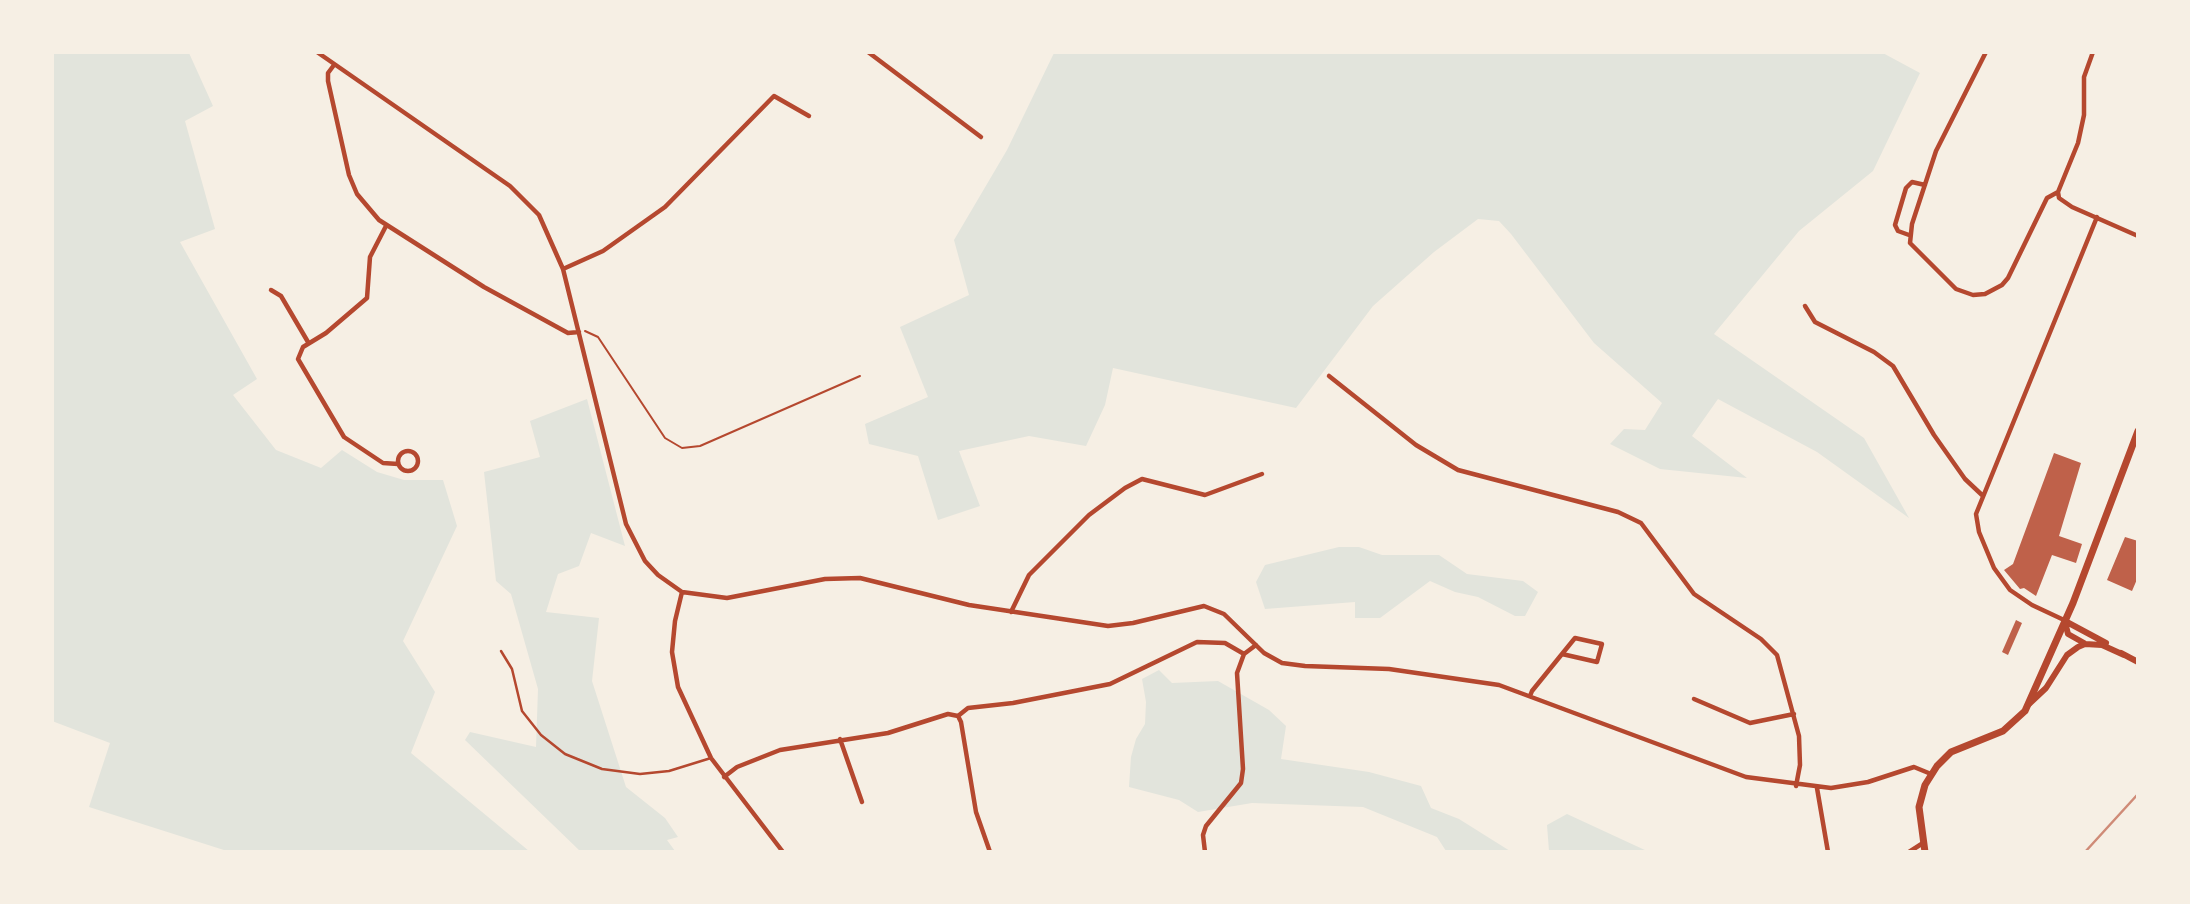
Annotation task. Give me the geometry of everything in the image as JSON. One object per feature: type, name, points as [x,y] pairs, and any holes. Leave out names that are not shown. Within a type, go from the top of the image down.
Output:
[{"type":"main road","points":[[2029,704],[2133,455],[2137,432]]},
{"type":"main road","points":[[2065,621],[2068,634],[2085,644],[2102,645],[2124,655]]},
{"type":"main road","points":[[2065,621],[2137,662]]},
{"type":"main road","points":[[1925,852],[1919,807],[1931,774],[1951,752],[2012,725],[2046,688],[2067,655],[2085,644]]},
{"type":"street","points":[[317,52],[518,192],[548,230],[563,269],[626,524],[645,561],[658,575],[682,592],[727,598],[825,579],[860,578],[969,606],[1115,625],[1204,606],[1224,614],[1255,645],[1274,659],[1292,665],[1389,668],[1499,685],[1746,777],[1817,788],[1857,785],[1914,767],[1931,774]]},
{"type":"street","points":[[868,52],[981,137]]},
{"type":"street","points":[[1986,52],[1936,151],[1909,234],[1913,248],[1956,289],[1973,295],[1985,294],[2002,285],[2008,278],[2047,198],[2058,192],[2078,143],[2084,115],[2084,77],[2093,52]]},
{"type":"street","points":[[334,65],[328,72],[328,81],[349,176],[357,194],[386,226],[515,304],[568,333],[579,332]]},
{"type":"street","points":[[563,269],[603,251],[665,207],[774,96],[809,116]]},
{"type":"street","points":[[1909,234],[1898,231],[1895,225],[1906,188],[1912,182],[1925,185]]},
{"type":"street","points":[[2058,192],[2062,200],[2137,236]]},
{"type":"street","points":[[2065,621],[2019,598],[2002,581],[1979,532],[1976,514],[2097,217]]},
{"type":"street","points":[[386,226],[370,257],[367,298],[326,333],[308,342],[299,352],[300,365],[344,437],[383,463],[398,464],[402,469],[411,471],[418,464],[418,458],[414,452],[403,452],[398,464]]},
{"type":"street","points":[[271,290],[281,296],[308,342]]},
{"type":"street","points":[[1805,306],[1815,321],[1874,352],[1893,366],[1934,435],[1965,479],[1982,495]]},
{"type":"street","points":[[1329,376],[1416,445],[1458,470],[1636,520],[1694,594],[1761,639],[1777,655],[1799,736],[1796,786]]},
{"type":"street","points":[[1011,612],[1018,592],[1037,567],[1088,515],[1125,488],[1142,479],[1205,495],[1262,474]]},
{"type":"street","points":[[682,592],[675,621],[674,671],[689,714],[711,758],[783,852]]},
{"type":"street","points":[[1530,696],[1562,654],[1578,637],[1602,643],[1597,662],[1562,654]]},
{"type":"street","points":[[724,777],[737,767],[780,750],[888,733],[948,714],[958,716],[968,708],[1013,703],[1110,684],[1197,642],[1225,643],[1244,654]]},
{"type":"street","points":[[1205,852],[1203,835],[1206,827],[1236,791],[1242,776],[1237,673],[1244,654],[1255,645]]},
{"type":"street","points":[[1693,699],[1750,723],[1794,713]]},
{"type":"street","points":[[958,716],[976,812],[990,852]]},
{"type":"street","points":[[840,739],[862,802]]},
{"type":"street","points":[[1817,788],[1828,852]]},
{"type":"street","points":[[1909,852],[1923,843]]},
{"type":"lane","points":[[501,651],[512,669],[522,711],[541,735],[565,754],[602,769],[640,774],[669,771],[711,758]]},
{"type":"path","points":[[579,332],[588,330],[598,337],[646,414],[665,438],[682,448],[700,446],[860,376]]},
{"type":"shaded area","points":[[1881,52],[1920,73],[1873,171],[1799,231],[1714,334],[1864,438],[1909,518],[1817,452],[1718,399],[1692,436],[1747,478],[1660,469],[1610,444],[1624,429],[1645,430],[1662,403],[1594,343],[1499,221],[1478,219],[1434,252],[1373,306],[1296,408],[1113,368],[1105,405],[1086,446],[1029,436],[959,451],[980,506],[938,520],[918,456],[869,444],[865,424],[928,397],[900,327],[969,295],[954,240],[1007,150],[1054,53]]},
{"type":"shaded area","points":[[52,53],[189,53],[213,106],[185,121],[215,229],[180,242],[257,379],[233,395],[276,450],[321,468],[342,450],[377,472],[404,480],[443,480],[457,526],[403,641],[435,692],[411,753],[529,851],[227,851],[89,807],[110,743],[52,721]]},
{"type":"shaded area","points":[[587,399],[625,546],[591,533],[579,566],[558,574],[546,612],[599,618],[592,681],[626,787],[665,818],[678,837],[667,840],[675,851],[580,851],[465,740],[470,732],[536,747],[538,689],[511,594],[496,581],[484,472],[540,457],[530,421]]},
{"type":"shaded area","points":[[1339,547],[1359,547],[1382,555],[1439,555],[1467,574],[1523,581],[1538,592],[1525,616],[1515,616],[1478,597],[1455,592],[1430,581],[1380,618],[1355,618],[1355,602],[1265,609],[1256,582],[1265,565]]},
{"type":"shaded area","points":[[1159,670],[1172,683],[1218,681],[1269,710],[1286,726],[1281,759],[1369,772],[1421,786],[1431,808],[1459,819],[1510,851],[1446,851],[1437,837],[1363,807],[1252,803],[1198,812],[1179,800],[1129,787],[1131,757],[1136,739],[1145,724],[1146,702],[1142,679]]},
{"type":"shaded area","points":[[1567,814],[1647,851],[1549,851],[1547,825]]},
{"type":"building","points":[[2054,453],[2081,463],[2059,536],[2082,544],[2076,563],[2052,555],[2036,596],[2024,588],[2020,589],[2004,570],[2013,564]]},
{"type":"building","points":[[2125,537],[2138,541],[2138,577],[2132,591],[2107,580]]},
{"type":"building","points":[[2016,620],[2022,623],[2008,655],[2002,652]]},
{"type":"railway","points":[[2085,852],[2138,794]]}]
